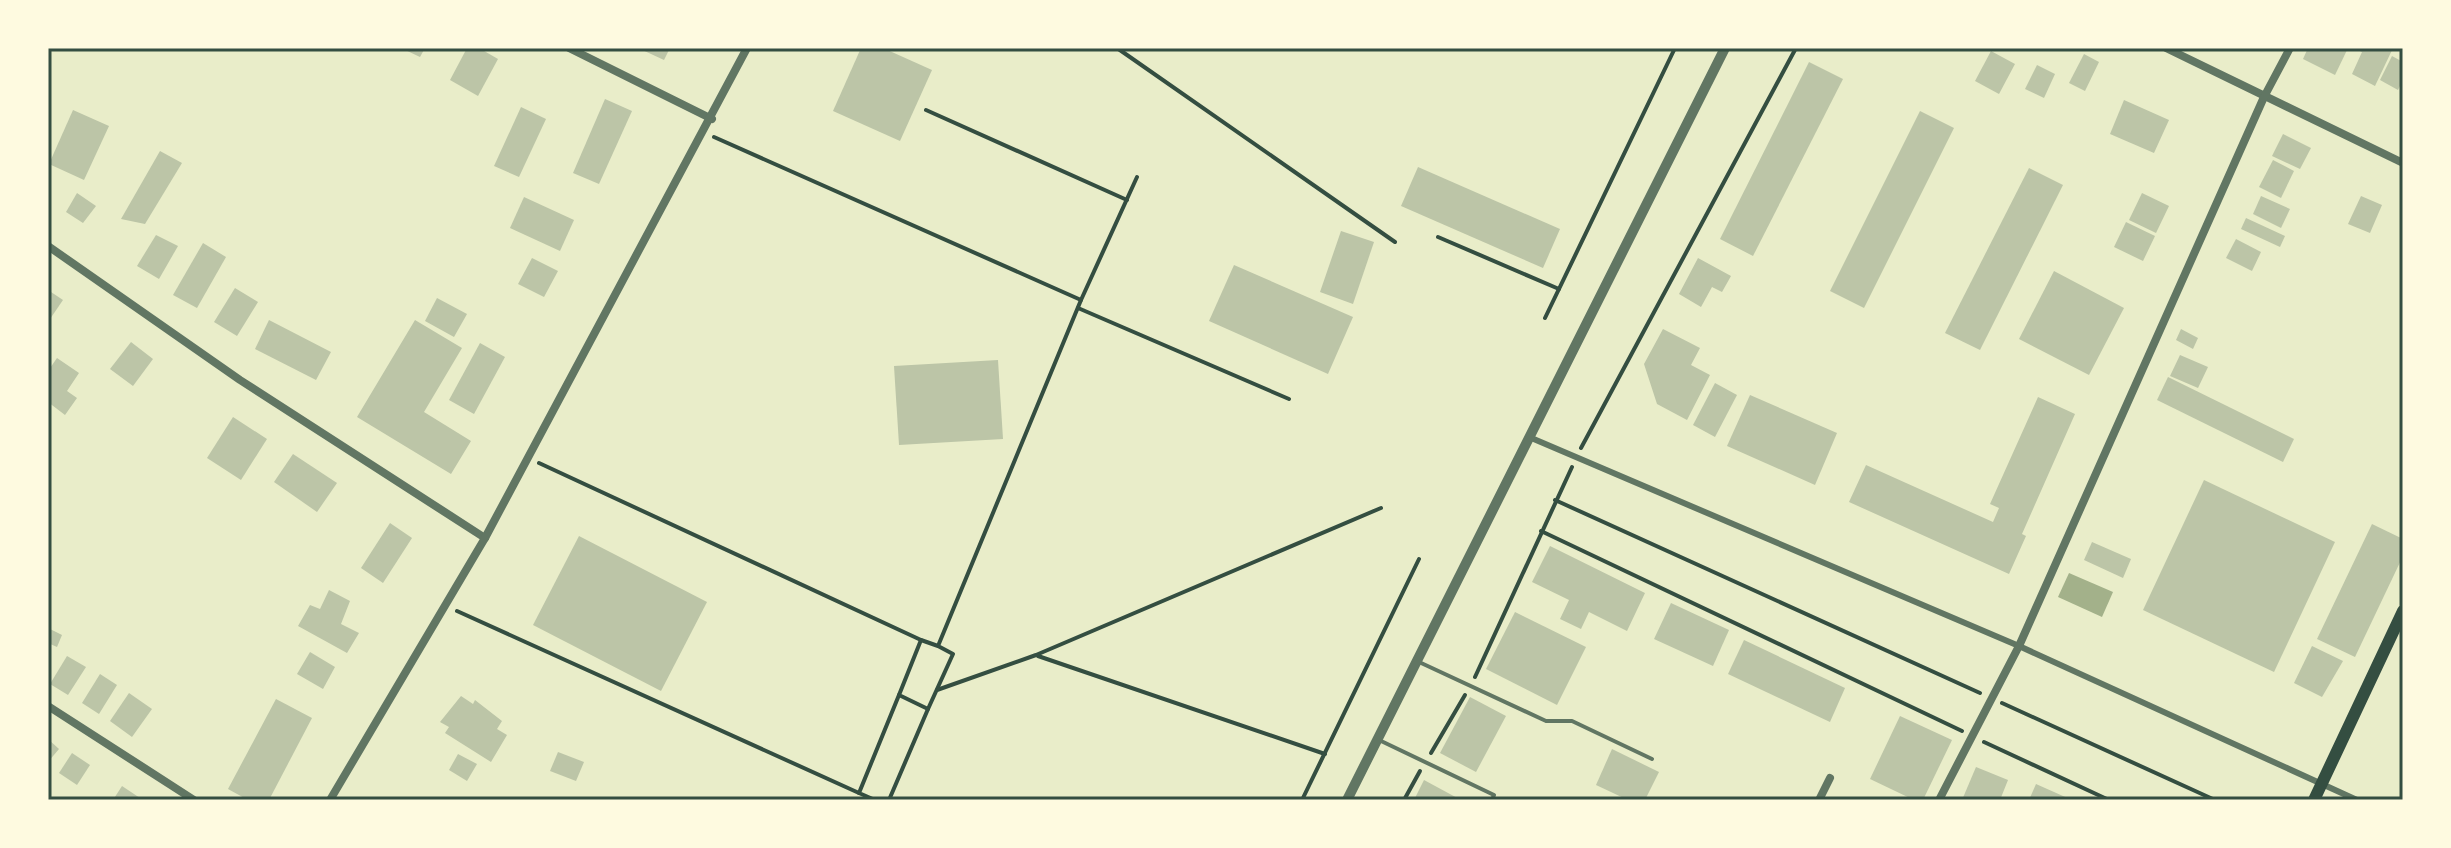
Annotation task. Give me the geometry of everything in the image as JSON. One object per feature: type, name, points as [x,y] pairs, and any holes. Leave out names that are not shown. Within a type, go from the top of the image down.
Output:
[{"type":"main road","points":[[2314,800],[2403,611]]},
{"type":"street","points":[[569,48],[712,119]]},
{"type":"street","points":[[330,800],[485,538],[712,119],[747,48]]},
{"type":"street","points":[[1347,800],[1725,48]]},
{"type":"street","points":[[2166,48],[2403,163]]},
{"type":"street","points":[[1939,800],[2019,646],[2264,97],[2290,48]]},
{"type":"street","points":[[48,246],[240,380],[485,538]]},
{"type":"street","points":[[1529,437],[2019,646],[2357,800]]},
{"type":"street","points":[[48,706],[194,800]]},
{"type":"street","points":[[1819,800],[1830,778]]},
{"type":"lane","points":[[1416,661],[1546,721],[1572,721],[1652,759]]},
{"type":"lane","points":[[1377,739],[1494,795],[1492,800]]},
{"type":"path","points":[[1117,48],[1395,242]]},
{"type":"path","points":[[1545,318],[1675,48]]},
{"type":"path","points":[[1404,800],[1471,685],[1555,500],[1796,48]]},
{"type":"path","points":[[926,110],[1127,200]]},
{"type":"path","points":[[704,133],[1081,300]]},
{"type":"path","points":[[938,646],[1081,300],[1137,177]]},
{"type":"path","points":[[1438,237],[1559,289]]},
{"type":"path","points":[[1078,308],[1289,399]]},
{"type":"path","points":[[528,458],[953,654],[889,800]]},
{"type":"path","points":[[1555,500],[2215,800]]},
{"type":"path","points":[[937,690],[1036,655],[1381,508]]},
{"type":"path","points":[[1541,531],[2109,800]]},
{"type":"path","points":[[1302,800],[1419,559]]},
{"type":"path","points":[[445,605],[875,800]]},
{"type":"path","points":[[859,793],[921,640]]},
{"type":"path","points":[[1036,655],[1325,754]]},
{"type":"path","points":[[899,695],[928,709]]},
{"type":"shaded area","points":[[2069,573],[2113,592],[2102,617],[2058,597]]},
{"type":"building","points":[[401,48],[425,48],[420,57]]},
{"type":"building","points":[[467,48],[479,48],[498,59],[478,96],[450,80]]},
{"type":"building","points":[[638,48],[670,48],[664,60]]},
{"type":"building","points":[[861,48],[883,48],[932,70],[900,141],[833,111]]},
{"type":"building","points":[[2308,48],[2348,48],[2335,75],[2303,59]]},
{"type":"building","points":[[2353,48],[2393,48],[2375,86],[2352,74],[2362,52]]},
{"type":"building","points":[[1991,51],[2015,64],[1999,94],[1975,81]]},
{"type":"building","points":[[2084,54],[2099,62],[2085,91],[2069,83]]},
{"type":"building","points":[[2392,56],[2403,62],[2403,80],[2398,90],[2380,80]]},
{"type":"building","points":[[1809,62],[1843,79],[1753,256],[1720,239]]},
{"type":"building","points":[[2037,65],[2055,74],[2044,98],[2025,89]]},
{"type":"building","points":[[605,99],[632,111],[599,184],[573,173]]},
{"type":"building","points":[[2124,100],[2169,120],[2154,153],[2110,134]]},
{"type":"building","points":[[521,107],[546,119],[519,177],[494,166]]},
{"type":"building","points":[[73,110],[109,126],[84,180],[49,164]]},
{"type":"building","points":[[1920,111],[1954,128],[1864,308],[1830,291]]},
{"type":"building","points":[[2283,134],[2311,148],[2300,169],[2272,156]]},
{"type":"building","points":[[160,151],[182,163],[145,224],[121,219]]},
{"type":"building","points":[[2273,160],[2294,171],[2281,198],[2259,187]]},
{"type":"building","points":[[1418,167],[1560,229],[1543,268],[1401,206]]},
{"type":"building","points":[[2029,168],[2063,185],[1980,350],[1945,333]]},
{"type":"building","points":[[77,193],[96,206],[83,223],[66,212]]},
{"type":"building","points":[[2142,193],[2169,206],[2156,233],[2129,220]]},
{"type":"building","points":[[2261,196],[2290,209],[2281,228],[2253,214]]},
{"type":"building","points":[[2361,196],[2382,205],[2370,233],[2348,224]]},
{"type":"building","points":[[524,197],[574,220],[560,251],[510,228]]},
{"type":"building","points":[[2246,218],[2285,236],[2280,247],[2241,229]]},
{"type":"building","points":[[2126,222],[2155,236],[2143,261],[2114,247]]},
{"type":"building","points":[[1341,231],[1374,242],[1353,304],[1320,292]]},
{"type":"building","points":[[156,235],[178,246],[159,279],[137,266]]},
{"type":"building","points":[[2236,239],[2261,252],[2252,271],[2226,258]]},
{"type":"building","points":[[203,243],[226,257],[197,308],[173,295]]},
{"type":"building","points":[[532,258],[558,271],[544,297],[518,284]]},
{"type":"building","points":[[1698,258],[1731,276],[1722,292],[1712,287],[1701,307],[1679,294]]},
{"type":"building","points":[[1234,265],[1353,317],[1328,374],[1209,321]]},
{"type":"building","points":[[2054,271],[2124,308],[2089,375],[2019,339]]},
{"type":"building","points":[[235,288],[258,302],[237,336],[214,322]]},
{"type":"building","points":[[48,290],[63,300],[48,322]]},
{"type":"building","points":[[437,298],[467,314],[454,337],[425,321]]},
{"type":"building","points":[[269,320],[331,352],[316,380],[255,349]]},
{"type":"building","points":[[415,320],[462,348],[424,412],[471,441],[451,474],[357,417]]},
{"type":"building","points":[[1663,329],[1700,348],[1691,365],[1710,375],[1687,420],[1657,404],[1644,364]]},
{"type":"building","points":[[2181,329],[2198,338],[2193,349],[2176,340]]},
{"type":"building","points":[[131,342],[153,359],[133,386],[110,369]]},
{"type":"building","points":[[480,343],[505,357],[474,414],[449,400]]},
{"type":"building","points":[[2180,355],[2208,367],[2198,388],[2170,376]]},
{"type":"building","points":[[57,358],[79,373],[67,391],[77,398],[65,415],[48,402],[48,371]]},
{"type":"building","points":[[998,360],[1003,439],[899,445],[894,366]]},
{"type":"building","points":[[2168,377],[2294,439],[2283,462],[2157,400]]},
{"type":"building","points":[[1715,383],[1737,395],[1715,437],[1693,425]]},
{"type":"building","points":[[1750,395],[1837,433],[1815,485],[1727,446]]},
{"type":"building","points":[[2038,397],[2075,414],[2022,534],[2026,536],[2009,574],[1849,502],[1866,465],[1993,522],[1999,508],[1990,504]]},
{"type":"building","points":[[233,417],[267,439],[241,480],[207,458]]},
{"type":"building","points":[[293,454],[337,483],[317,512],[274,482]]},
{"type":"building","points":[[2204,480],[2335,542],[2274,672],[2143,610]]},
{"type":"building","points":[[390,523],[412,538],[383,583],[361,568]]},
{"type":"building","points":[[2372,524],[2403,539],[2403,556],[2355,657],[2317,639]]},
{"type":"building","points":[[579,536],[707,602],[661,691],[533,625]]},
{"type":"building","points":[[2092,542],[2131,559],[2123,578],[2084,560]]},
{"type":"building","points":[[1550,546],[1645,593],[1627,631],[1589,612],[1581,629],[1560,619],[1569,600],[1532,582]]},
{"type":"building","points":[[329,590],[350,601],[341,624],[359,633],[347,653],[298,626],[310,605],[320,609]]},
{"type":"building","points":[[1671,603],[1729,630],[1713,666],[1654,639]]},
{"type":"building","points":[[1515,612],[1586,647],[1557,705],[1486,669]]},
{"type":"building","points":[[48,628],[62,635],[57,647],[48,643]]},
{"type":"building","points":[[1744,640],[1845,688],[1830,722],[1728,674]]},
{"type":"building","points":[[2312,646],[2343,661],[2322,697],[2294,683]]},
{"type":"building","points":[[310,652],[335,667],[323,689],[297,674]]},
{"type":"building","points":[[67,656],[86,667],[68,695],[50,684]]},
{"type":"building","points":[[100,674],[117,685],[99,714],[82,703]]},
{"type":"building","points":[[129,693],[152,709],[132,737],[110,721]]},
{"type":"building","points":[[461,696],[473,704],[475,700],[502,721],[497,729],[507,735],[491,762],[445,733],[449,727],[440,722]]},
{"type":"building","points":[[1470,697],[1506,716],[1476,772],[1440,753]]},
{"type":"building","points":[[276,699],[312,718],[269,800],[248,800],[228,789]]},
{"type":"building","points":[[1900,716],[1952,740],[1923,800],[1914,800],[1870,779]]},
{"type":"building","points":[[48,739],[59,749],[48,762]]},
{"type":"building","points":[[1612,749],[1659,772],[1645,800],[1628,800],[1596,785]]},
{"type":"building","points":[[558,752],[584,762],[576,781],[550,771]]},
{"type":"building","points":[[72,753],[90,765],[77,785],[59,773]]},
{"type":"building","points":[[458,754],[477,764],[467,781],[449,770]]},
{"type":"building","points":[[1976,767],[2008,780],[2000,800],[1962,800]]},
{"type":"building","points":[[1424,780],[1461,800],[1414,800]]},
{"type":"building","points":[[2036,784],[2072,800],[2029,800]]},
{"type":"building","points":[[122,786],[143,800],[113,800]]}]
